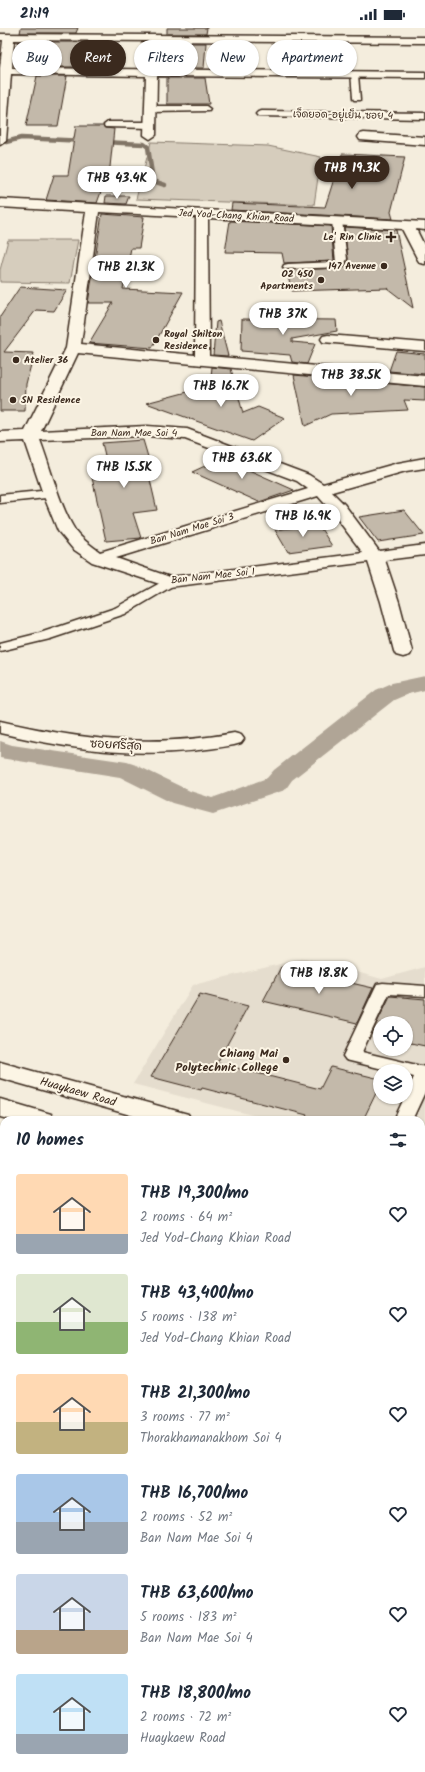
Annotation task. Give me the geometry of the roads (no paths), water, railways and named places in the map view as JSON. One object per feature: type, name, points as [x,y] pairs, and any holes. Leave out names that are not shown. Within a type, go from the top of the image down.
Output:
[{"type":"street","points":[[0,141],[5,37],[140,33],[425,40]]},
{"type":"street","points":[[3,71],[134,72]]},
{"type":"street","points":[[198,72],[267,73]]},
{"type":"street","points":[[357,74],[423,75]]},
{"type":"street","points":[[150,130],[152,76]]},
{"type":"street","name":"เจ็ดยอด-อยู่เย็น ซอย 4","points":[[262,114],[425,116]]},
{"type":"street","points":[[364,137],[425,141]]},
{"type":"street","name":"Jed Yod-Chang Khian Road","points":[[0,203],[425,226]]},
{"type":"street","points":[[31,436],[73,348],[93,208]]},
{"type":"street","points":[[202,214],[202,361]]},
{"type":"street","points":[[407,225],[425,260]]},
{"type":"street","points":[[326,356],[329,323]]},
{"type":"street","points":[[73,348],[202,361],[326,356],[425,347]]},
{"type":"street","points":[[326,356],[425,381]]},
{"type":"street","name":"Ban Nam Mae Soi 4","points":[[0,437],[147,431],[186,434],[205,439],[303,478],[321,490],[338,508],[375,557],[390,602],[403,651]]},
{"type":"street","name":"Ban Nam Mae Soi 1","points":[[31,436],[51,494],[67,531],[79,545],[98,558],[169,582],[425,550]]},
{"type":"street","name":"Ban Nam Mae Soi 3","points":[[98,558],[321,490],[404,466],[425,463]]},
{"type":"street","name":"ซอยศรีสุด","points":[[0,727],[38,736],[109,747],[182,747],[234,739]]},
{"type":"street","name":"Huaykaew Road","points":[[0,1070],[165,1116]]},
{"type":"street","points":[[0,1108],[28,1116]]},
{"type":"lane","points":[[354,76],[357,98]]},
{"type":"lane","points":[[151,109],[206,109]]},
{"type":"lane","points":[[108,125],[150,130]]},
{"type":"lane","points":[[288,267],[340,265],[342,260],[337,221]]},
{"type":"lane","points":[[0,499],[51,494]]},
{"type":"lane","points":[[0,647],[45,636],[120,611],[169,582]]},
{"type":"lane","points":[[405,1116],[424,1073],[352,1056],[383,988],[425,991]]},
{"type":"waterway","points":[[6,142],[21,138],[85,141]]},
{"type":"waterway","points":[[102,142],[144,144],[148,147],[153,181],[165,185]]},
{"type":"waterway","points":[[0,749],[6,752],[127,770],[181,797],[213,806],[276,784],[283,775],[385,695],[401,688],[425,683]]},
{"type":"place","name":"Le' Rin Clinic","points":[[391,237]]},
{"type":"place","name":"147 Avenue","points":[[384,266]]},
{"type":"place","name":"O2 450 Apartments","points":[[321,280]]},
{"type":"place","name":"Royal Shilton Residence","points":[[156,340]]},
{"type":"place","name":"Atelier 36","points":[[16,360]]},
{"type":"place","name":"SN Residence","points":[[13,400]]},
{"type":"place","name":"Chiang Mai Polytechnic College","points":[[286,1060]]}]
